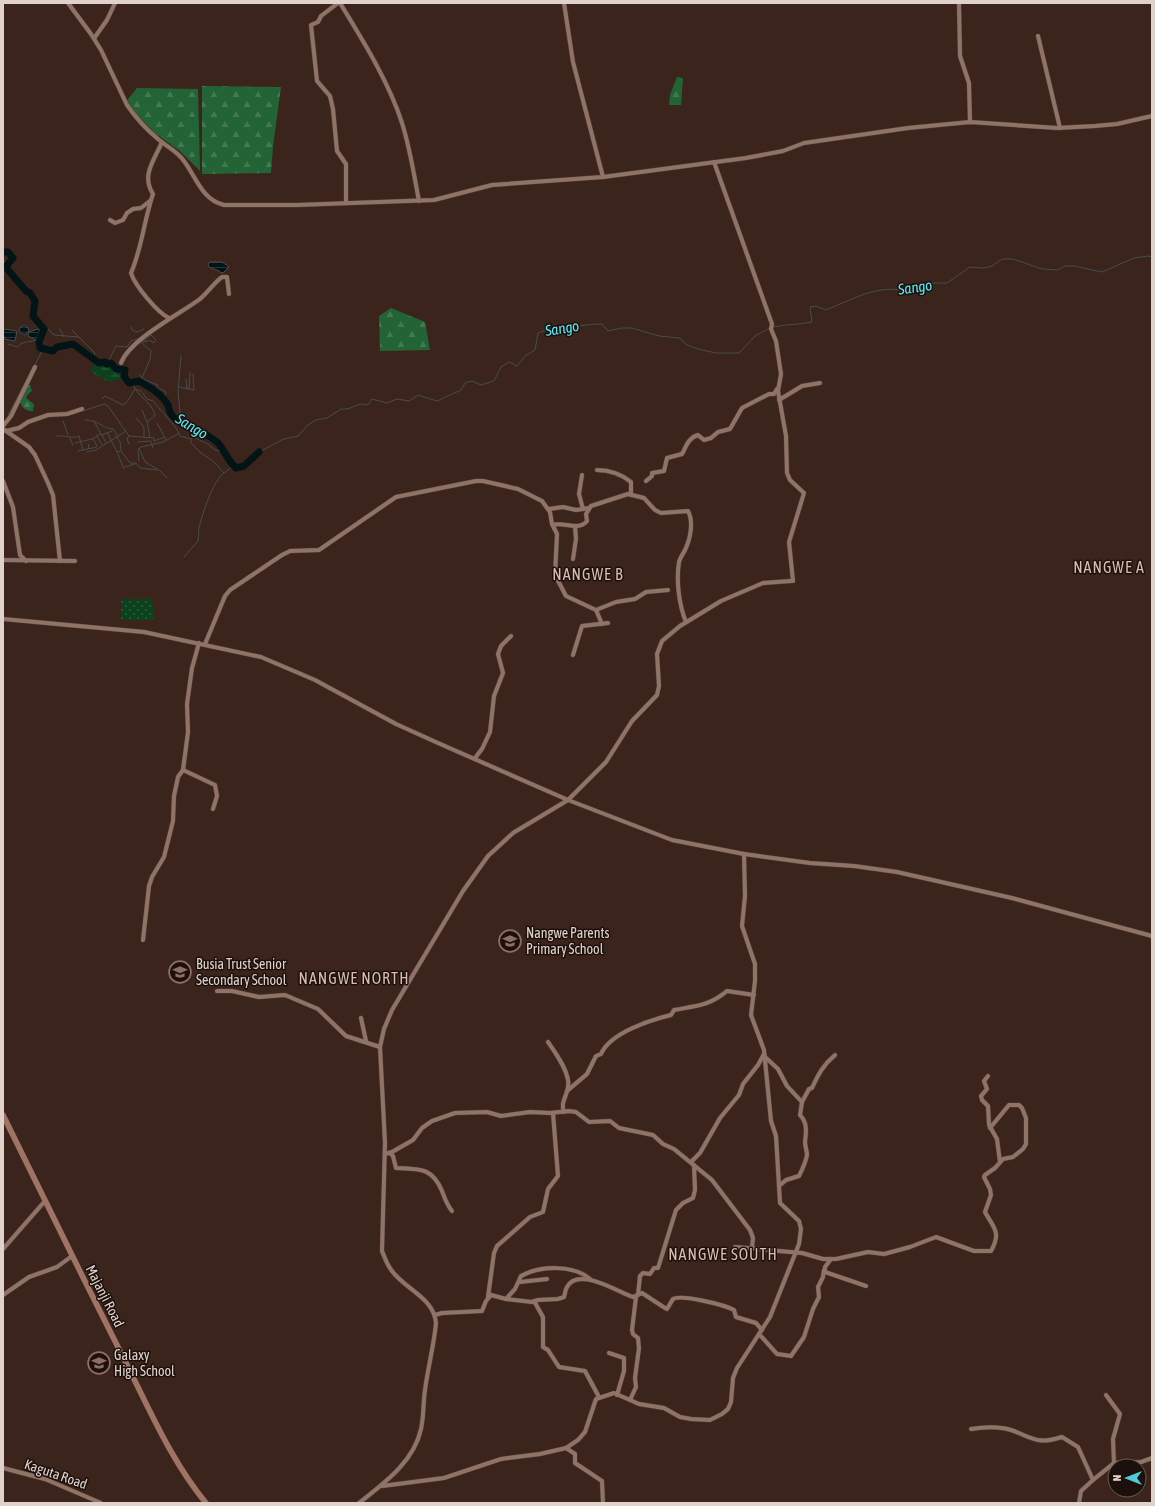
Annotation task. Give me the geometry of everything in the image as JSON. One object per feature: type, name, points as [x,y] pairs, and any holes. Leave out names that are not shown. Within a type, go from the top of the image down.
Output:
[{"type":"main road","name":"Majanji Road","points":[[3,1115],[72,1256],[171,1451],[194,1488],[206,1503]]},
{"type":"street","points":[[68,3],[92,34],[127,105],[140,123],[182,158],[202,190],[216,203],[224,205],[296,205],[434,200],[492,185],[603,177],[714,162],[783,151],[804,143],[908,128],[970,122],[1060,128],[1117,124],[1152,116]]},
{"type":"street","points":[[95,37],[107,20],[115,3]]},
{"type":"street","points":[[346,202],[346,164],[337,151],[333,109],[330,96],[317,81],[311,25],[318,22],[321,16],[339,3],[364,43],[396,106],[406,139],[419,201]]},
{"type":"street","points":[[564,3],[573,62],[603,177]]},
{"type":"street","points":[[959,3],[960,56],[969,83],[970,122]]},
{"type":"street","points":[[1038,36],[1060,128]]},
{"type":"street","points":[[162,142],[147,174],[148,186],[153,194],[139,254],[131,273],[140,290],[164,316],[169,318]]},
{"type":"street","points":[[714,162],[776,341],[780,374],[777,391],[774,394]]},
{"type":"street","points":[[110,220],[115,223],[123,220],[125,216],[133,209],[141,208],[151,200]]},
{"type":"street","points":[[121,362],[129,351],[169,318],[201,298],[222,277],[227,277],[229,280],[229,294]]},
{"type":"street","points":[[164,316],[164,322]]},
{"type":"street","points":[[4,429],[35,366]]},
{"type":"street","points":[[779,401],[802,386],[820,383]]},
{"type":"street","points":[[359,1503],[382,1486],[412,1451],[421,1431],[425,1391],[435,1337],[435,1315],[427,1302],[394,1274],[385,1258],[382,1240],[388,1153],[380,1047],[384,1029],[392,1010],[463,891],[483,863],[514,833],[568,800],[606,762],[632,721],[657,695],[659,686],[657,654],[660,646],[669,635],[686,622],[715,604],[759,585],[792,581],[789,542],[804,493],[788,477],[786,436],[779,401],[778,385]]},
{"type":"street","points":[[646,481],[652,476],[652,473],[664,471],[667,458],[682,454],[684,446],[694,436],[698,436],[704,440],[718,432],[730,429],[742,408],[769,394],[774,394],[778,397],[779,401]]},
{"type":"street","points":[[4,429],[19,428],[28,422],[48,415],[68,414],[82,409]]},
{"type":"street","points":[[3,417],[8,420]]},
{"type":"street","points":[[4,429],[32,450],[48,483],[53,495],[60,561]]},
{"type":"street","points":[[597,470],[610,470],[626,478],[631,482],[630,495]]},
{"type":"street","points":[[582,475],[579,494],[583,509]]},
{"type":"street","points":[[3,481],[13,507],[20,555],[26,561]]},
{"type":"street","points":[[205,644],[225,596],[241,581],[290,551],[319,550],[396,497],[483,481],[528,493],[542,501],[549,509],[557,534],[555,575],[566,596],[596,610],[602,624]]},
{"type":"street","points":[[549,509],[563,507],[576,510],[589,508],[628,494],[644,498],[661,514],[688,511],[691,516],[691,527],[686,549],[679,561],[678,599],[686,622]]},
{"type":"street","points":[[553,525],[575,526],[585,524],[587,522],[586,514],[589,508]]},
{"type":"street","points":[[573,560],[576,539],[575,526]]},
{"type":"street","points":[[14,560],[18,559],[20,555]]},
{"type":"street","points":[[3,560],[75,561]]},
{"type":"street","points":[[596,610],[616,602],[635,598],[646,592],[668,590]]},
{"type":"street","points":[[3,619],[144,632],[261,656],[291,668],[396,724],[568,800],[672,840],[744,854],[810,863],[854,866],[897,872],[1012,898],[1152,936]]},
{"type":"street","points":[[573,655],[582,626],[608,623]]},
{"type":"street","points":[[475,758],[482,749],[490,732],[494,696],[503,673],[498,654],[501,646],[511,636]]},
{"type":"street","points":[[143,940],[149,886],[152,877],[164,857],[171,834],[176,784],[183,770],[188,732],[187,704],[192,668],[199,643]]},
{"type":"street","points":[[183,770],[215,784],[217,796],[213,809]]},
{"type":"street","points":[[382,1486],[444,1478],[501,1459],[540,1454],[566,1448],[578,1440],[585,1432],[593,1403],[599,1397],[614,1392],[617,1395],[645,1406],[664,1408],[680,1417],[691,1419],[710,1420],[728,1409],[731,1402],[733,1378],[736,1368],[762,1330],[773,1310],[796,1253],[801,1233],[801,1225],[796,1218],[782,1206],[780,1199],[776,1136],[771,1121],[763,1045],[752,1021],[754,964],[742,926],[745,896],[744,854]]},
{"type":"street","points":[[217,991],[232,991],[258,997],[285,995],[318,1008],[346,1036],[366,1041],[380,1047]]},
{"type":"street","points":[[567,1091],[587,1074],[596,1056],[601,1054],[604,1048],[626,1030],[656,1018],[672,1014],[674,1010],[694,1007],[715,1001],[728,991],[754,995]]},
{"type":"street","points":[[361,1018],[366,1041]]},
{"type":"street","points":[[548,1042],[562,1065],[569,1086],[563,1103],[564,1112]]},
{"type":"street","points":[[764,1055],[778,1069],[787,1086],[802,1102]]},
{"type":"street","points":[[630,1400],[636,1387],[634,1378],[639,1348],[638,1338],[633,1334],[632,1330],[640,1276],[643,1273],[650,1274],[654,1268],[658,1268],[676,1210],[683,1202],[693,1198],[695,1190],[692,1163],[700,1153],[720,1118],[739,1095],[743,1084],[764,1055]]},
{"type":"street","points":[[779,1186],[786,1180],[799,1176],[806,1158],[807,1135],[804,1120],[800,1115],[802,1102],[808,1089],[812,1088],[816,1081],[817,1075],[835,1055]]},
{"type":"street","points":[[988,1076],[984,1082],[987,1089],[982,1096],[982,1100],[988,1106],[990,1128],[997,1139],[1000,1162]]},
{"type":"street","points":[[735,1247],[802,1253],[823,1259],[831,1259],[868,1252],[884,1254],[910,1248],[936,1238],[974,1251],[991,1250],[997,1232],[993,1223],[985,1212],[991,1195],[990,1189],[984,1177],[985,1174],[995,1168],[1000,1162],[1019,1154],[1026,1144],[1026,1118],[1022,1108],[1019,1105],[1009,1105],[990,1128]]},
{"type":"street","points":[[388,1153],[413,1140],[422,1128],[432,1122],[455,1113],[487,1112],[501,1116],[530,1112],[576,1112],[589,1122],[610,1121],[619,1128],[653,1135],[692,1163],[712,1180],[750,1230],[753,1238],[752,1248]]},
{"type":"street","points":[[435,1315],[442,1312],[482,1311],[488,1297],[494,1253],[498,1246],[530,1217],[543,1212],[548,1189],[558,1176],[552,1113]]},
{"type":"street","points":[[388,1153],[393,1156],[396,1168],[417,1168],[431,1174],[440,1186],[446,1203],[452,1211]]},
{"type":"street","points":[[3,1249],[45,1201]]},
{"type":"street","points":[[3,1296],[29,1277],[57,1267],[72,1256]]},
{"type":"street","points":[[759,1334],[778,1354],[791,1356],[804,1337],[813,1309],[819,1297],[818,1287],[823,1277],[824,1270],[831,1259]]},
{"type":"street","points":[[506,1299],[520,1282],[521,1276],[524,1274],[540,1270],[564,1268],[582,1272],[590,1279],[637,1296],[642,1293],[658,1305],[667,1309],[672,1299],[681,1297],[724,1306],[734,1310],[736,1317],[756,1323],[762,1330]]},
{"type":"street","points":[[824,1270],[866,1286]]},
{"type":"street","points":[[520,1282],[547,1279]]},
{"type":"street","points":[[488,1297],[491,1295],[506,1299],[534,1301],[562,1298],[567,1286],[574,1280],[590,1279]]},
{"type":"street","points":[[534,1301],[543,1317],[543,1347],[548,1350],[559,1367],[585,1371],[599,1397]]},
{"type":"street","points":[[609,1353],[624,1358],[624,1372],[617,1395]]},
{"type":"street","points":[[1106,1395],[1120,1414],[1113,1439],[1114,1458]]},
{"type":"street","points":[[971,1429],[986,1426],[1010,1430],[1033,1440],[1050,1440],[1062,1436],[1078,1447],[1093,1480]]},
{"type":"street","points":[[566,1448],[575,1454],[575,1463],[602,1481],[603,1503]]},
{"type":"street","name":"Kaguta Road","points":[[3,1468],[45,1479],[101,1503]]},
{"type":"street","points":[[1079,1503],[1081,1491],[1107,1469]]},
{"type":"green space","points":[[677,77],[683,78],[681,105],[669,105],[670,95]]},
{"type":"green space","points":[[202,86],[281,87],[271,173],[202,174]]},
{"type":"green space","points":[[137,88],[198,89],[200,171],[181,152],[155,133],[125,103]]},
{"type":"green space","points":[[391,308],[425,322],[430,350],[380,351],[379,316]]},
{"type":"green space","points":[[95,363],[103,364],[123,373],[122,379],[108,382],[91,372]]},
{"type":"green space","points":[[27,385],[30,385],[32,391],[26,398],[34,404],[33,411],[25,409],[21,405],[18,398]]},
{"type":"green space","points":[[121,599],[152,599],[154,620],[121,620]]},
{"type":"shaded area","points":[[210,262],[222,262],[229,267],[221,273],[209,267],[208,264]]},
{"type":"shaded area","points":[[24,325],[29,330],[24,335],[19,330]]},
{"type":"shaded area","points":[[4,329],[17,331],[15,341],[5,339],[3,335]]},
{"type":"shaded area","points":[[38,329],[40,331],[36,340],[28,336],[29,332]]},
{"type":"waterway","name":"Sango","points":[[3,252],[8,252],[13,258],[7,265],[8,270],[26,291],[30,293],[35,301],[33,316],[44,329],[39,342],[40,348],[53,351],[57,347],[73,344],[99,363],[111,363],[116,369],[125,370],[124,376],[129,383],[139,381],[159,394],[168,405],[171,414],[176,419],[181,423],[207,435],[218,443],[236,468],[244,466],[259,452]]},
{"type":"waterway","name":"Sango","points":[[773,327],[812,322],[810,307],[816,306],[826,310],[874,291],[894,289],[904,291],[908,287],[931,283],[947,283],[970,267],[983,268],[992,266],[1002,259],[1013,259],[1042,269],[1058,270],[1065,266],[1074,266],[1102,272],[1134,258],[1148,256],[1152,257]]},
{"type":"waterway","name":"Sango","points":[[3,259],[7,266]]},
{"type":"waterway","name":"Sango","points":[[259,452],[284,439],[298,436],[308,425],[316,420],[327,418],[341,409],[348,409],[361,404],[368,405],[372,399],[387,403],[397,399],[409,401],[418,395],[437,401],[461,390],[465,383],[472,381],[481,385],[494,381],[501,367],[509,362],[517,366],[525,356],[535,350],[538,333],[554,327],[559,332],[574,327],[597,324],[602,324],[608,331],[622,328],[632,328],[659,336],[679,338],[687,345],[716,353],[739,353],[755,336],[770,328]]},
{"type":"waterway","points":[[131,327],[132,330],[137,332],[144,329]]},
{"type":"waterway","points":[[48,329],[54,335],[78,337]]},
{"type":"waterway","points":[[60,329],[64,337]]},
{"type":"waterway","points":[[72,330],[95,353],[92,358]]},
{"type":"waterway","points":[[8,344],[17,347],[20,344],[35,340],[42,335]]},
{"type":"waterway","points":[[142,378],[150,359],[151,351],[142,343],[151,335],[156,340],[154,343],[149,340],[147,342],[144,341]]},
{"type":"waterway","points":[[111,363],[110,358],[116,346],[127,347],[131,341],[141,338]]},
{"type":"waterway","points":[[35,365],[43,349]]},
{"type":"waterway","points":[[181,356],[178,391],[181,422]]},
{"type":"waterway","points":[[189,389],[190,373]]},
{"type":"waterway","points":[[179,387],[194,390],[193,374]]},
{"type":"waterway","points":[[139,375],[145,380],[158,385],[155,392]]},
{"type":"waterway","points":[[186,379],[187,389]]},
{"type":"waterway","points":[[133,383],[135,389],[141,391],[147,399],[153,401],[177,429],[180,436],[191,439],[203,432]]},
{"type":"waterway","points":[[8,415],[24,385]]},
{"type":"waterway","points":[[159,388],[166,392],[163,399]]},
{"type":"waterway","points":[[102,399],[105,396],[123,405],[127,402],[135,389]]},
{"type":"waterway","points":[[136,390],[150,405],[154,412],[155,416],[147,422],[150,437]]},
{"type":"waterway","points":[[83,411],[104,404],[108,406],[129,436],[154,438],[154,441],[165,437],[166,440]]},
{"type":"waterway","points":[[142,410],[147,422]]},
{"type":"waterway","points":[[136,418],[144,427],[144,437]]},
{"type":"waterway","points":[[85,420],[94,421],[105,427],[113,429],[117,435]]},
{"type":"waterway","points":[[63,421],[68,435]]},
{"type":"waterway","points":[[94,421],[101,434]]},
{"type":"waterway","points":[[157,423],[164,436]]},
{"type":"waterway","points":[[106,443],[102,435],[112,431]]},
{"type":"waterway","points":[[87,452],[96,450],[126,431]]},
{"type":"waterway","points":[[107,432],[117,452]]},
{"type":"waterway","points":[[75,443],[92,439],[100,434],[102,435]]},
{"type":"waterway","points":[[139,461],[138,450],[141,447],[163,442],[178,434]]},
{"type":"waterway","points":[[57,436],[79,436],[83,450]]},
{"type":"waterway","points":[[97,436],[102,445]]},
{"type":"waterway","points":[[116,436],[120,442],[121,451],[130,463],[136,463],[140,468],[157,470]]},
{"type":"waterway","points":[[129,436],[127,439],[129,444]]},
{"type":"waterway","points":[[70,438],[73,445]]},
{"type":"waterway","points":[[195,438],[208,444],[215,450],[223,452]]},
{"type":"waterway","points":[[93,439],[97,446]]},
{"type":"waterway","points":[[191,440],[191,443],[201,453],[213,461],[224,473],[233,466]]},
{"type":"waterway","points":[[138,442],[151,441],[153,448]]},
{"type":"waterway","points":[[88,449],[89,444]]},
{"type":"waterway","points":[[78,451],[97,447]]},
{"type":"waterway","points":[[139,448],[145,462],[159,470],[167,478]]},
{"type":"waterway","points":[[120,451],[117,452],[124,469]]},
{"type":"waterway","points":[[125,467],[135,464]]},
{"type":"waterway","points":[[184,557],[198,541],[199,528],[208,498],[216,483],[224,473]]},
{"type":"place","name":"Nangwe Parents Primary School","points":[[510,941]]},
{"type":"place","name":"Busia Trust Senior Secondary School","points":[[180,972]]},
{"type":"place","name":"Galaxy High School","points":[[99,1363]]},
{"type":"district","name":"NANGWE A","points":[[1109,567]]},
{"type":"district","name":"NANGWE B","points":[[588,574]]},
{"type":"district","name":"NANGWE NORTH","points":[[354,978]]},
{"type":"district","name":"NANGWE SOUTH","points":[[723,1254]]}]
